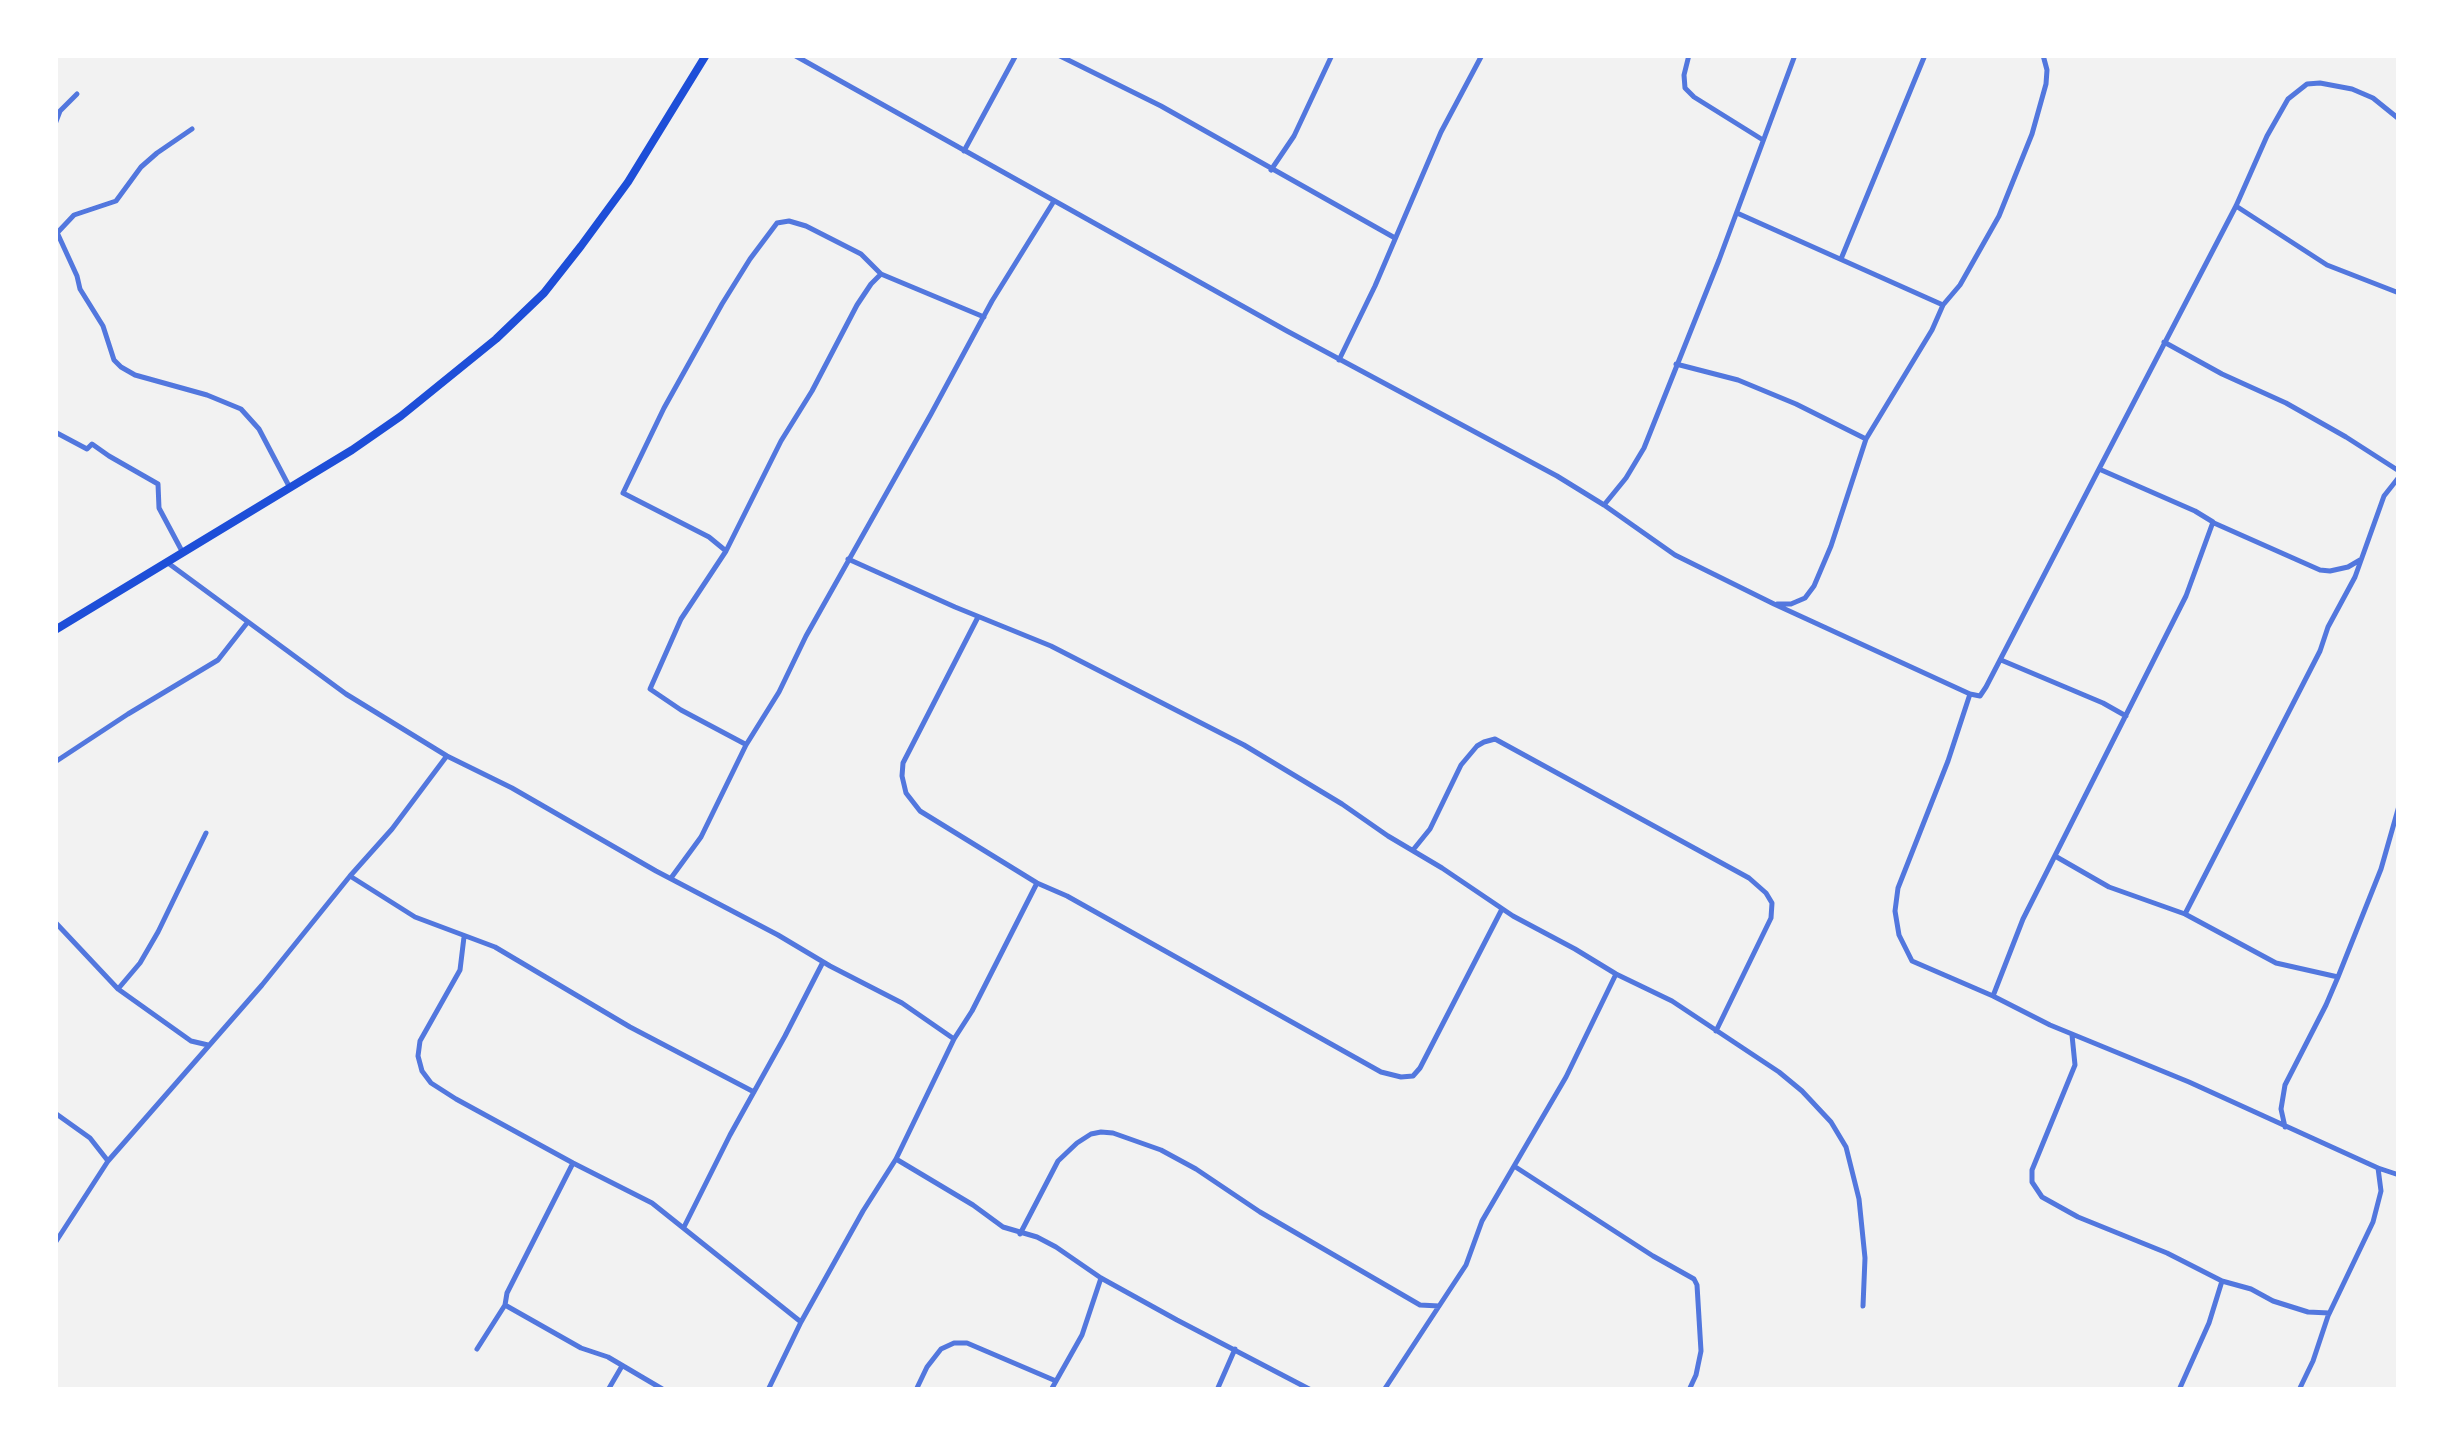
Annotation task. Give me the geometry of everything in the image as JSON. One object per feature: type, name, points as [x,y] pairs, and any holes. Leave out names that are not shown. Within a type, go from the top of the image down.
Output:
[{"type":"main road","points":[[55,630],[352,450],[496,338],[544,293],[628,182],[706,55]]},
{"type":"street","points":[[794,55],[1339,360],[1557,476],[1675,555],[1980,696],[2288,99],[2306,84],[2320,83],[2373,98],[2399,118]]},
{"type":"street","points":[[964,152],[1016,55]]},
{"type":"street","points":[[1058,55],[1161,106],[1396,238]]},
{"type":"street","points":[[1272,170],[1294,136],[1332,55]]},
{"type":"street","points":[[1339,360],[1441,132],[1482,55]]},
{"type":"street","points":[[1689,55],[1684,75],[1686,88],[1763,140]]},
{"type":"street","points":[[1604,505],[1644,448],[1795,55]]},
{"type":"street","points":[[1842,259],[1925,55]]},
{"type":"street","points":[[1774,604],[1799,601],[1814,586],[1866,439],[1999,216],[2032,134],[2046,84],[2043,55]]},
{"type":"street","points":[[55,124],[60,111],[77,94]]},
{"type":"street","points":[[192,129],[141,167],[116,201],[74,215],[57,230],[78,276],[80,290],[103,326],[114,360],[135,375],[207,395],[241,410],[259,429],[290,488]]},
{"type":"street","points":[[671,878],[701,837],[746,745],[779,692],[848,559],[984,316],[1054,201]]},
{"type":"street","points":[[2236,206],[2328,266],[2399,293]]},
{"type":"street","points":[[1737,213],[1943,305]]},
{"type":"street","points":[[726,551],[709,537],[623,494],[700,345],[750,259],[777,223],[795,222],[827,236],[861,254],[881,274],[984,316]]},
{"type":"street","points":[[746,745],[650,689],[682,620],[726,551],[857,304],[881,274]]},
{"type":"street","points":[[2164,342],[2346,437],[2399,474],[2384,496],[2355,577],[2328,627],[2320,651],[2185,914]]},
{"type":"street","points":[[1676,364],[1738,380],[1866,439]]},
{"type":"street","points":[[55,432],[87,449],[92,444],[158,484],[159,508],[183,554]]},
{"type":"street","points":[[2099,469],[2320,570],[2348,567],[2362,558]]},
{"type":"street","points":[[1993,996],[2023,920],[2186,596],[2213,522]]},
{"type":"street","points":[[848,559],[1051,646],[1190,715],[1244,745],[1502,909],[1672,1002],[1778,1072],[1831,1122],[1846,1147],[1859,1199],[1865,1258],[1863,1306]]},
{"type":"street","points":[[168,563],[346,694],[447,756],[778,934],[902,1004],[954,1039]]},
{"type":"street","points":[[2348,567],[2355,577]]},
{"type":"street","points":[[978,617],[903,763],[902,776],[906,792],[920,811],[1037,883],[1067,896],[1381,1072],[1401,1078],[1413,1076],[1420,1068],[1502,909]]},
{"type":"street","points":[[55,762],[218,660],[247,623]]},
{"type":"street","points":[[2001,660],[2126,716]]},
{"type":"street","points":[[1970,694],[1948,762],[1898,888],[1898,935],[1912,961],[2399,1175]]},
{"type":"street","points":[[1412,850],[1430,829],[1461,765],[1477,746],[1494,740],[1749,878],[1772,903],[1771,918],[1716,1031]]},
{"type":"street","points":[[55,1243],[108,1161],[262,986],[447,756]]},
{"type":"street","points":[[2285,1127],[2285,1085],[2338,976],[2381,869],[2399,806]]},
{"type":"street","points":[[118,989],[140,963],[158,932],[206,833]]},
{"type":"street","points":[[2055,856],[2109,887],[2185,914],[2276,963],[2338,976]]},
{"type":"street","points":[[350,876],[416,917],[495,947],[630,1027],[754,1092]]},
{"type":"street","points":[[768,1390],[802,1322],[896,1159],[1037,883]]},
{"type":"street","points":[[55,922],[118,989],[191,1041],[208,1045]]},
{"type":"street","points":[[464,937],[460,970],[420,1041],[418,1056],[430,1083],[652,1203],[802,1322]]},
{"type":"street","points":[[684,1227],[823,962]]},
{"type":"street","points":[[1384,1390],[1466,1265],[1482,1221],[1566,1078],[1616,974]]},
{"type":"street","points":[[2072,1034],[2076,1065],[2032,1170],[2032,1182],[2042,1197],[2222,1282],[2308,1312],[2330,1312]]},
{"type":"street","points":[[55,1114],[90,1138],[108,1161]]},
{"type":"street","points":[[1020,1234],[1058,1161],[1091,1134],[1113,1133],[1161,1150],[1196,1169],[1260,1212],[1420,1305],[1439,1306]]},
{"type":"street","points":[[896,1159],[973,1204],[1003,1227],[1056,1247],[1101,1278],[1311,1390]]},
{"type":"street","points":[[477,1350],[505,1305],[507,1292],[573,1163]]},
{"type":"street","points":[[1514,1166],[1694,1280],[1701,1350],[1688,1390]]},
{"type":"street","points":[[2299,1390],[2378,1206],[2378,1168]]},
{"type":"street","points":[[1051,1390],[1082,1336],[1101,1278]]},
{"type":"street","points":[[2178,1390],[2209,1323],[2222,1282]]},
{"type":"street","points":[[505,1305],[664,1390]]},
{"type":"street","points":[[916,1390],[941,1350],[954,1343],[967,1343],[1056,1381]]},
{"type":"street","points":[[1217,1390],[1235,1350]]},
{"type":"street","points":[[608,1390],[622,1366]]}]
